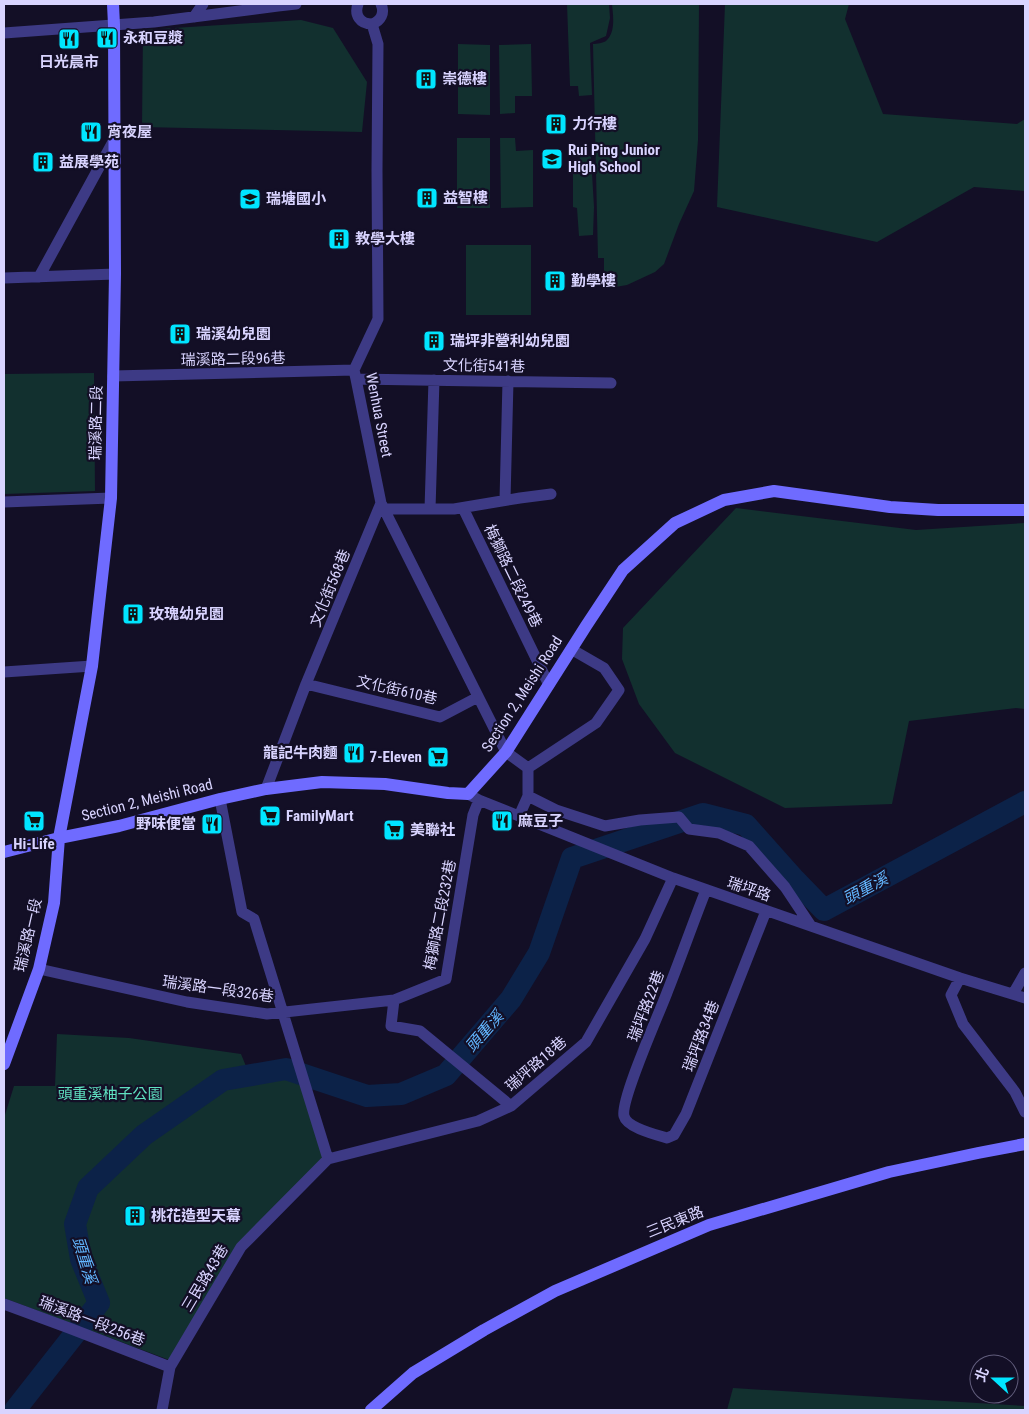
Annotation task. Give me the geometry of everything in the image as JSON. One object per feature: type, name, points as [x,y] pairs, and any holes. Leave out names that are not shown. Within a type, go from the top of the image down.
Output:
[{"type":"street","name":"瑞溪路二段","points":[[59,838],[92,666],[111,498],[115,274],[113,4]]},
{"type":"street","points":[[194,17],[202,4]]},
{"type":"street","points":[[4,33],[114,25],[296,4]]},
{"type":"street","points":[[354,5],[360,20],[367,24],[372,24],[382,16],[381,4]]},
{"type":"street","name":"Wenhua Street","points":[[372,24],[378,44],[378,319],[355,374],[382,506],[506,752]]},
{"type":"street","points":[[39,277],[114,140]]},
{"type":"street","points":[[4,278],[115,274]]},
{"type":"street","name":"瑞溪路二段96巷","points":[[113,376],[355,374]]},
{"type":"street","name":"文化街541巷","points":[[355,374],[434,380],[611,383]]},
{"type":"street","points":[[430,509],[434,380]]},
{"type":"street","points":[[505,500],[508,381]]},
{"type":"street","name":"Section 2, Meishi Road","points":[[4,852],[59,838],[120,826],[220,799],[266,789],[322,782],[385,784],[473,797],[506,752],[623,570],[674,523],[724,500],[774,491],[890,507],[938,510],[1025,510]]},
{"type":"street","points":[[382,506],[454,509],[551,494]]},
{"type":"street","points":[[4,502],[111,498]]},
{"type":"street","name":"文化街568巷","points":[[266,789],[306,684],[382,506]]},
{"type":"street","name":"梅獅路二段249巷","points":[[463,508],[548,685]]},
{"type":"street","points":[[528,768],[596,723],[618,690],[604,668],[571,649]]},
{"type":"street","points":[[4,672],[92,666]]},
{"type":"street","name":"文化街610巷","points":[[306,684],[440,717],[478,697]]},
{"type":"street","points":[[506,752],[528,768]]},
{"type":"street","points":[[519,816],[528,796],[528,768]]},
{"type":"street","points":[[528,796],[556,810],[605,826],[640,820],[679,817],[689,829],[719,834],[749,846],[785,887],[811,926]]},
{"type":"street","name":"瑞坪路","points":[[473,797],[673,878],[960,978],[1025,998]]},
{"type":"street","name":"梅獅路二段232巷","points":[[394,1000],[446,979],[473,815],[473,797]]},
{"type":"street","points":[[220,799],[242,912],[254,920],[328,1159]]},
{"type":"street","name":"瑞溪路一段","points":[[4,1064],[39,969],[54,903],[59,838]]},
{"type":"street","name":"瑞坪路18巷","points":[[328,1159],[478,1121],[512,1106],[586,1042],[646,939],[673,878]]},
{"type":"street","name":"瑞坪路22巷","points":[[638,1128],[626,1121],[623,1114],[628,1090],[706,890]]},
{"type":"street","name":"瑞坪路34巷","points":[[638,1128],[667,1138],[674,1135],[686,1114],[766,911]]},
{"type":"street","name":"瑞溪路一段326巷","points":[[39,969],[187,1002],[267,1014],[394,1000]]},
{"type":"street","points":[[1012,994],[1025,973]]},
{"type":"street","points":[[960,978],[951,995],[963,1024],[1015,1092],[1025,1112]]},
{"type":"street","points":[[394,1000],[391,1026],[420,1031],[512,1106]]},
{"type":"street","name":"三民東路","points":[[371,1410],[413,1373],[554,1291],[709,1225],[889,1172],[1025,1144]]},
{"type":"street","name":"三民路43巷","points":[[162,1410],[170,1367],[241,1247],[328,1159]]},
{"type":"street","name":"瑞溪路一段256巷","points":[[4,1304],[98,1338],[170,1367]]},
{"type":"green space","points":[[567,4],[609,4],[610,18],[606,36],[590,43],[592,95],[579,96],[578,86],[570,86]]},
{"type":"green space","points":[[612,4],[699,4],[698,140],[694,191],[664,264],[655,272],[627,285],[609,288],[604,282],[604,258],[598,258],[593,44],[606,41],[611,33],[613,23]]},
{"type":"green space","points":[[725,4],[849,4],[845,19],[883,114],[1017,124],[1025,119],[1025,191],[974,187],[877,242],[717,207]]},
{"type":"green space","points":[[301,20],[333,28],[367,82],[362,132],[142,127],[143,30]]},
{"type":"green space","points":[[458,44],[490,45],[490,115],[458,114]]},
{"type":"green space","points":[[531,44],[532,96],[515,96],[515,113],[500,114],[499,45]]},
{"type":"green space","points":[[457,138],[490,138],[490,208],[457,208]]},
{"type":"green space","points":[[500,138],[515,138],[516,151],[533,150],[533,207],[501,208]]},
{"type":"green space","points":[[591,156],[594,207],[593,235],[579,236],[577,208],[573,207],[573,167],[578,166],[580,157]]},
{"type":"green space","points":[[466,245],[531,245],[531,315],[466,315]]},
{"type":"green space","points":[[94,373],[95,491],[4,494],[4,374]]},
{"type":"green space","points":[[736,508],[916,530],[1025,523],[1025,709],[1016,708],[909,721],[892,804],[785,808],[675,753],[639,704],[622,659],[623,628]]},
{"type":"green space","name":"頭重溪柚子公園","points":[[57,1034],[129,1038],[241,1054],[250,1076],[286,1069],[305,1076],[328,1159],[228,1261],[172,1361],[4,1298],[4,1118],[14,1086],[55,1086]]},
{"type":"green space","points":[[733,1388],[1025,1406],[1025,1410],[727,1410]]},
{"type":"waterway","name":"頭重溪","points":[[15,1410],[99,1303],[81,1259],[75,1224],[88,1188],[144,1135],[223,1080],[286,1069],[367,1096],[401,1094],[446,1075],[511,999],[539,953],[572,858],[703,814],[746,825],[824,910],[1025,802]]},
{"type":"place","name":"永和豆漿","points":[[107,38]]},
{"type":"place","name":"日光晨市","points":[[69,39]]},
{"type":"place","name":"崇德樓","points":[[426,79]]},
{"type":"place","name":"力行樓","points":[[556,124]]},
{"type":"place","name":"宵夜屋","points":[[91,132]]},
{"type":"place","name":"Rui Ping Junior High School","points":[[552,159]]},
{"type":"place","name":"益展學苑","points":[[43,162]]},
{"type":"place","name":"益智樓","points":[[427,198]]},
{"type":"place","name":"瑞塘國小","points":[[250,199]]},
{"type":"place","name":"教學大樓","points":[[339,239]]},
{"type":"place","name":"勤學樓","points":[[555,281]]},
{"type":"place","name":"瑞溪幼兒園","points":[[180,334]]},
{"type":"place","name":"瑞坪非營利幼兒園","points":[[434,341]]},
{"type":"place","name":"玫瑰幼兒園","points":[[133,614]]},
{"type":"place","name":"龍記牛肉麵","points":[[354,753]]},
{"type":"place","name":"7-Eleven","points":[[438,757]]},
{"type":"place","name":"FamilyMart","points":[[270,816]]},
{"type":"place","name":"Hi-Life","points":[[34,821]]},
{"type":"place","name":"麻豆子","points":[[502,821]]},
{"type":"place","name":"野味便當","points":[[212,824]]},
{"type":"place","name":"美聯社","points":[[394,830]]},
{"type":"place","name":"桃花造型天幕","points":[[135,1216]]}]
